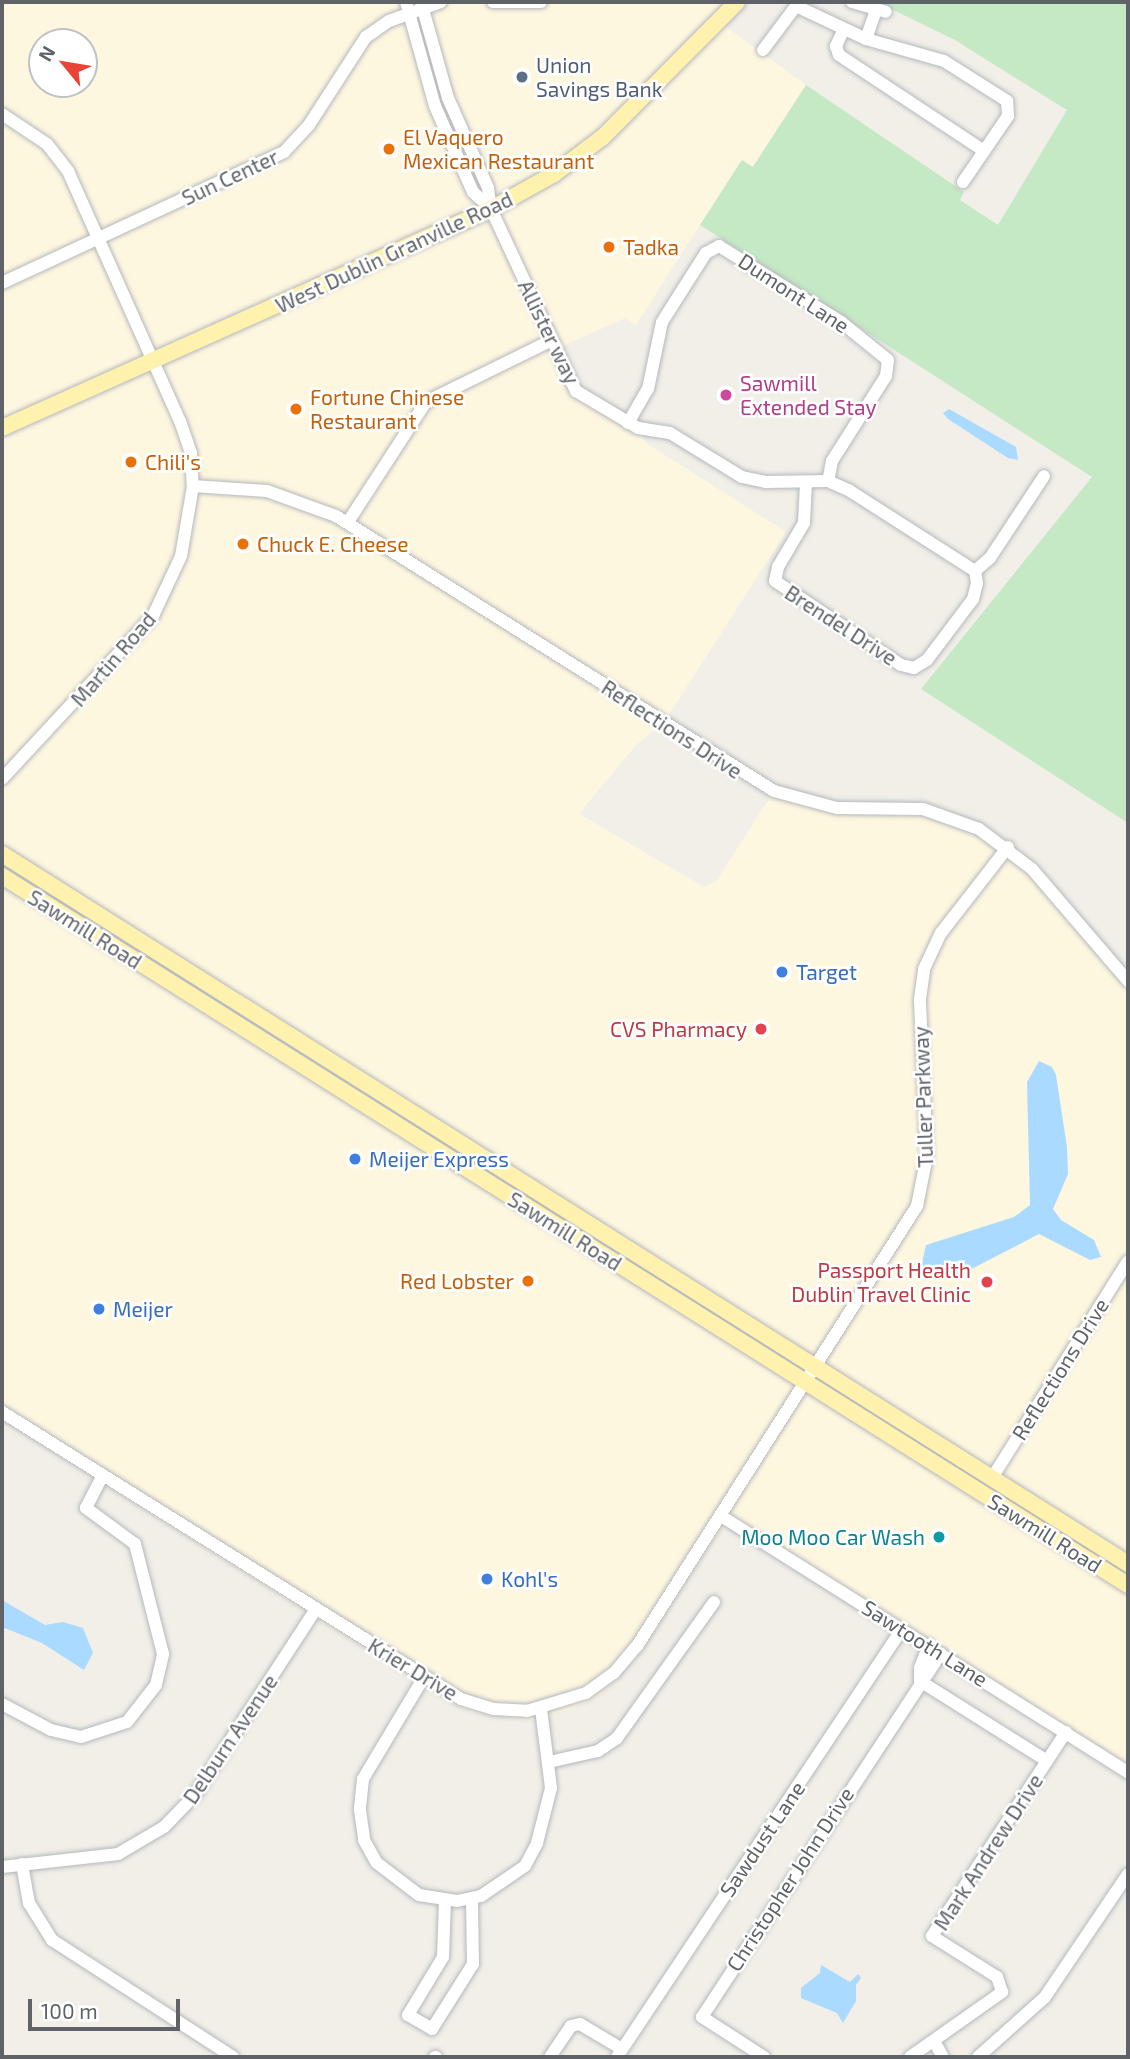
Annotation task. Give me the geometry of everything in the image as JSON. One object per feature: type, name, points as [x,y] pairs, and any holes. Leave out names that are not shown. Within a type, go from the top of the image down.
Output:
[{"type":"main road","name":"West Dublin Granville Road","points":[[2,428],[491,209],[589,150],[737,2]]},
{"type":"main road","name":"Sawmill Road","points":[[2,854],[1128,1563]]},
{"type":"main road","name":"Sawmill Road","points":[[2,876],[1128,1586]]},
{"type":"street","name":"Sun Center","points":[[2,284],[284,152],[309,125],[366,37],[408,7],[441,2]]},
{"type":"street","points":[[493,2],[541,2]]},
{"type":"street","points":[[852,2],[881,11],[866,39]]},
{"type":"street","points":[[422,5],[448,98],[488,188],[491,209]]},
{"type":"street","points":[[763,50],[796,6],[844,31],[944,61],[1007,101],[1008,116],[963,182]]},
{"type":"street","points":[[408,7],[440,118],[472,192],[491,209]]},
{"type":"street","points":[[844,31],[835,46],[839,55],[984,151]]},
{"type":"street","name":"Martin Road","points":[[2,114],[47,144],[63,163],[188,443],[193,486],[181,556],[153,615],[2,779]]},
{"type":"street","name":"Allister way","points":[[491,209],[550,341],[576,391],[628,422],[670,433],[750,480],[806,483],[828,481]]},
{"type":"street","name":"Dumont Lane","points":[[628,422],[648,389],[662,322],[706,253],[719,246],[853,330],[882,353],[889,369],[832,461],[828,481]]},
{"type":"street","points":[[348,522],[426,402],[550,341]]},
{"type":"street","points":[[828,481],[975,571],[990,558],[1044,476]]},
{"type":"street","name":"Brendel Drive","points":[[806,483],[804,523],[778,567],[775,580],[779,587],[907,668],[927,660],[977,592],[975,571]]},
{"type":"street","name":"Reflections Drive","points":[[193,486],[280,494],[348,522],[757,783],[821,806],[938,812],[979,829],[1008,847],[1128,981]]},
{"type":"street","name":"Tuller Parkway","points":[[807,1383],[922,1194],[928,1156],[920,999],[924,969],[941,933],[1008,847]]},
{"type":"street","name":"Reflections Drive","points":[[992,1478],[1128,1261]]},
{"type":"street","name":"Krier Drive","points":[[2,1412],[424,1677],[486,1707],[541,1709],[586,1693],[621,1666],[807,1383]]},
{"type":"street","points":[[2,1704],[51,1730],[81,1737],[127,1722],[156,1685],[163,1654],[135,1544],[85,1505],[103,1475]]},
{"type":"street","name":"Sawtooth Lane","points":[[721,1516],[1128,1772]]},
{"type":"street","points":[[549,1762],[598,1751],[617,1738],[714,1602]]},
{"type":"street","name":"Delburn Avenue","points":[[2,1867],[84,1861],[118,1854],[164,1827],[194,1796],[316,1609]]},
{"type":"street","name":"Sawdust Lane","points":[[550,2057],[571,2026],[580,2024],[620,2053],[902,1629]]},
{"type":"street","name":"Christopher John Drive","points":[[920,1681],[919,1668],[929,1645]]},
{"type":"street","name":"Christopher John Drive","points":[[764,2057],[702,2017],[920,1681],[941,1653]]},
{"type":"street","points":[[424,1677],[363,1779],[361,1825],[369,1852],[386,1872],[419,1895],[445,1900],[471,1899],[508,1881],[534,1853],[551,1788],[541,1709]]},
{"type":"street","name":"Mark Andrew Drive","points":[[920,1681],[1047,1761]]},
{"type":"street","name":"Mark Andrew Drive","points":[[910,2057],[1002,1992],[997,1977],[932,1936],[1066,1732]]},
{"type":"street","points":[[22,1864],[29,1903],[52,1940],[233,2057]]},
{"type":"street","points":[[978,2057],[1045,1997],[1128,1874]]},
{"type":"street","points":[[445,1900],[443,1957],[408,2015],[432,2029],[473,1964],[471,1899]]},
{"type":"street","points":[[934,2041],[943,2057]]},
{"type":"shaded area","points":[[2,2],[737,2],[718,21],[806,85],[752,167],[741,161],[636,325],[625,318],[554,350],[568,380],[638,428],[646,443],[786,532],[663,724],[636,745],[579,814],[704,887],[717,880],[774,791],[804,802],[901,807],[997,839],[1128,981],[1128,1261],[992,1478],[2,854]]},
{"type":"shaded area","points":[[2,884],[1128,1593],[1128,1781],[729,1528],[721,1530],[636,1659],[599,1696],[571,1709],[529,1721],[471,1712],[448,1702],[2,1420]]},
{"type":"shaded area","points":[[1128,1270],[1128,1557],[999,1476]]},
{"type":"green space","points":[[877,2],[1128,2],[1128,823],[921,689],[1092,477],[700,225],[742,160],[753,167],[806,85],[964,192],[960,200],[998,225],[1067,110],[955,40]]},
{"type":"water","points":[[949,409],[1016,447],[1018,460],[1008,458],[948,419],[943,413]]},
{"type":"water","points":[[1039,1061],[1052,1067],[1056,1075],[1067,1147],[1068,1174],[1053,1209],[1061,1220],[1094,1240],[1101,1257],[1090,1260],[1039,1234],[960,1275],[933,1279],[921,1267],[926,1245],[1014,1217],[1030,1205],[1027,1082]]},
{"type":"water","points":[[2,1600],[45,1625],[63,1622],[83,1628],[93,1653],[84,1670],[42,1643],[2,1627]]},
{"type":"water","points":[[821,1965],[850,1982],[858,1974],[861,1978],[856,1985],[856,2001],[843,2023],[837,2013],[801,1998],[801,1988],[820,1973]]},
{"type":"place","name":"Union Savings Bank","points":[[522,77]]},
{"type":"place","name":"El Vaquero Mexican Restaurant","points":[[389,149]]},
{"type":"place","name":"Tadka","points":[[609,247]]},
{"type":"place","name":"Sawmill Extended Stay","points":[[726,395]]},
{"type":"place","name":"Fortune Chinese Restaurant","points":[[296,409]]},
{"type":"place","name":"Chili's","points":[[131,462]]},
{"type":"place","name":"Chuck E. Cheese","points":[[243,544]]},
{"type":"place","name":"Target","points":[[782,972]]},
{"type":"place","name":"CVS Pharmacy","points":[[761,1029]]},
{"type":"place","name":"Meijer Express","points":[[355,1159]]},
{"type":"place","name":"Red Lobster","points":[[528,1281]]},
{"type":"place","name":"Passport Health Dublin Travel Clinic","points":[[987,1282]]},
{"type":"place","name":"Meijer","points":[[99,1309]]},
{"type":"place","name":"Moo Moo Car Wash","points":[[939,1537]]},
{"type":"place","name":"Kohl's","points":[[487,1579]]}]
